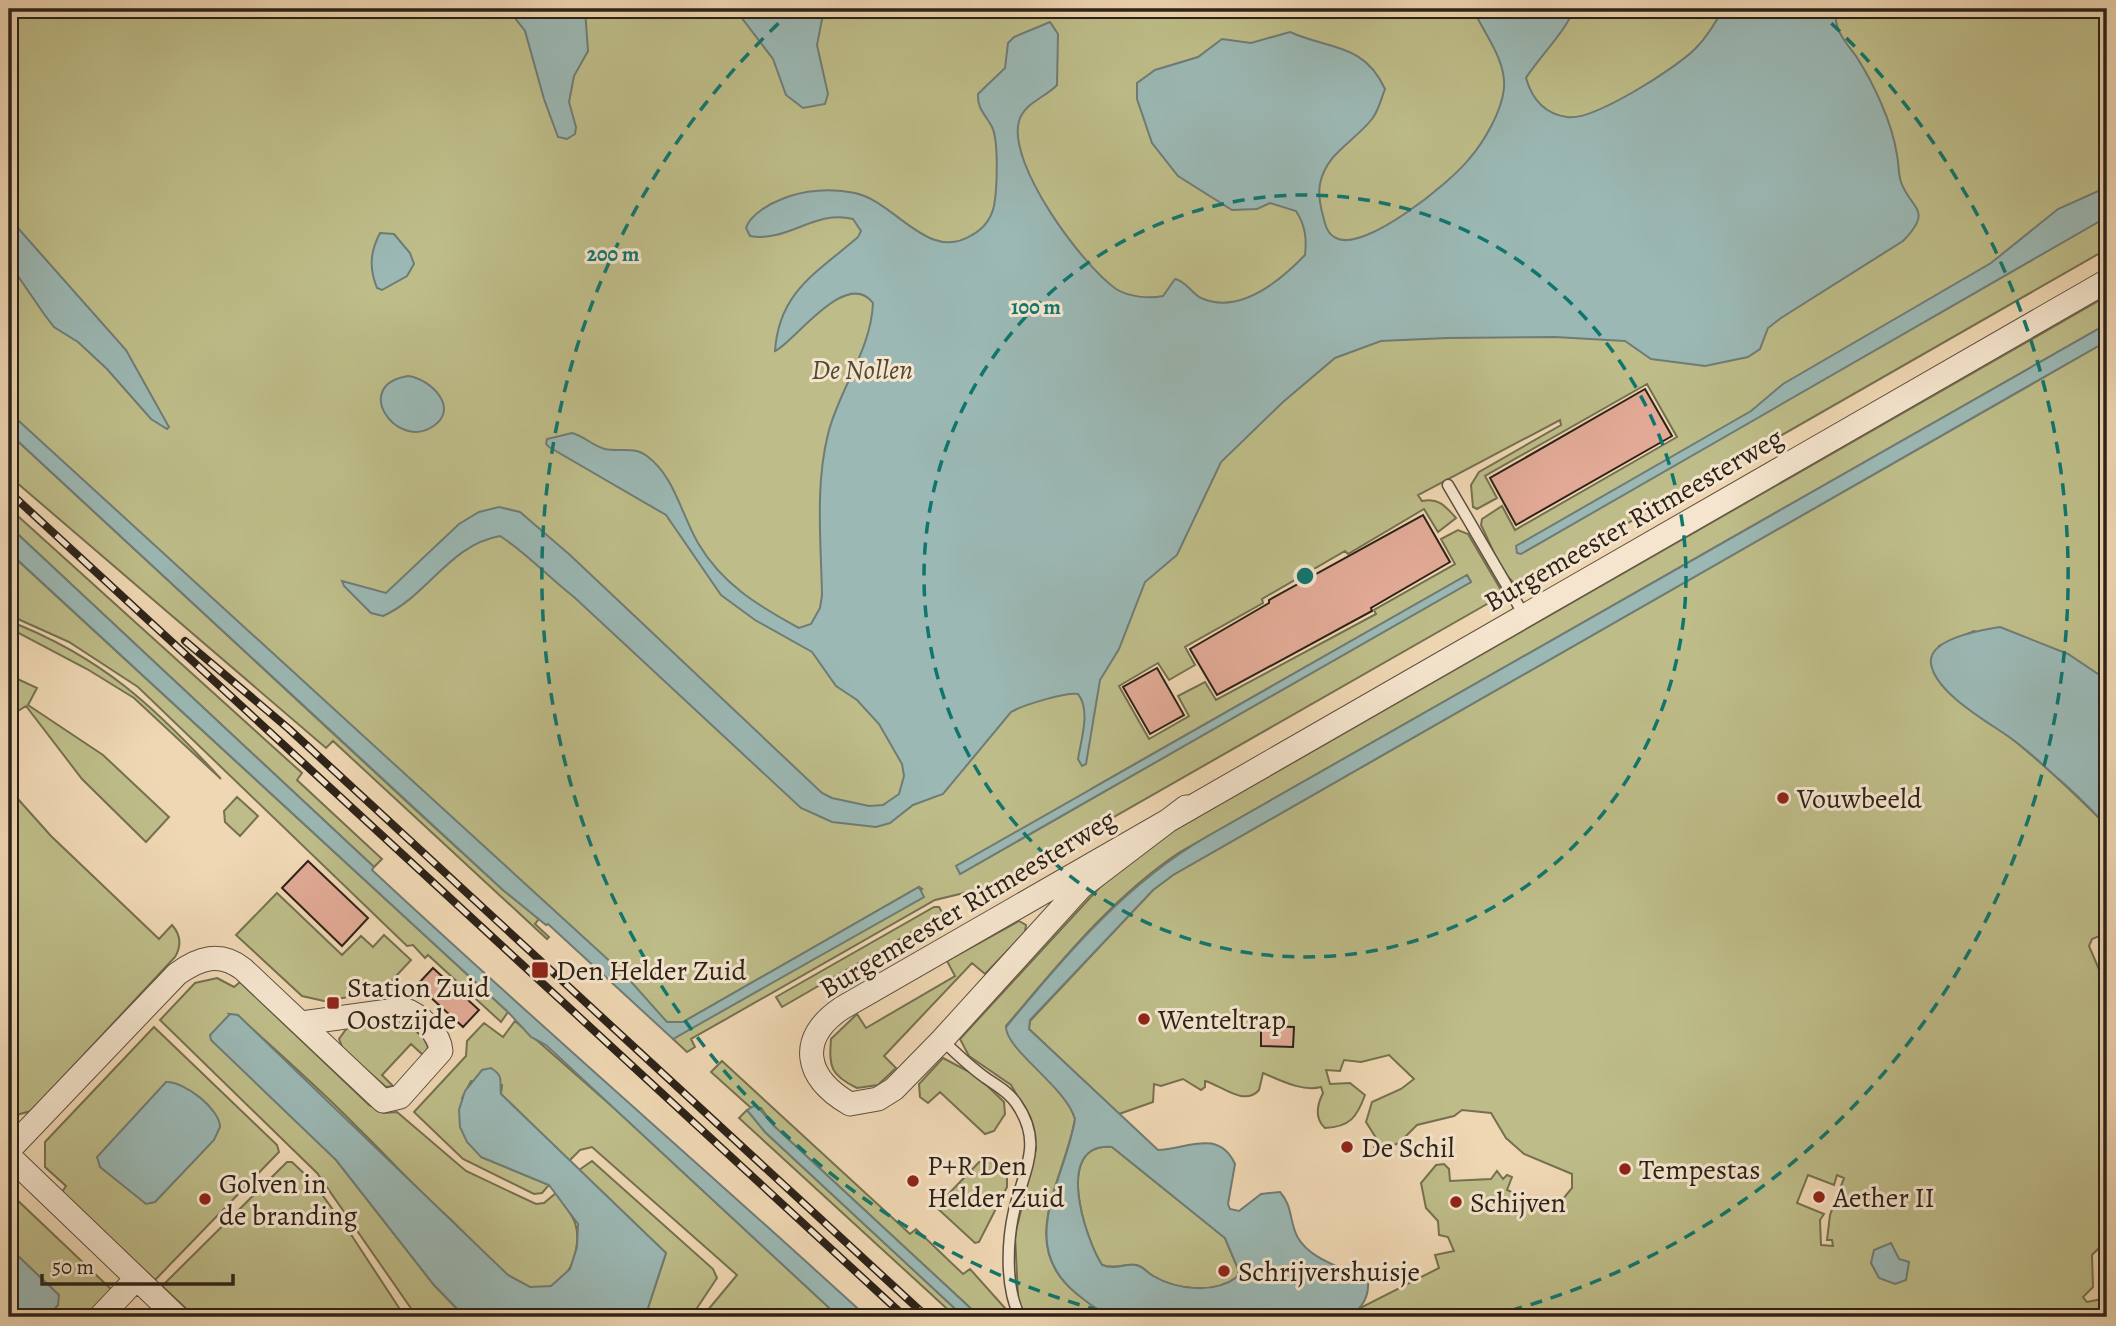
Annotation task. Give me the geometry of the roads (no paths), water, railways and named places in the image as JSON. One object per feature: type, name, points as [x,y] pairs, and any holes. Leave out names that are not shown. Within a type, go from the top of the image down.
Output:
[{"type":"street","name":"Burgemeester Ritmeesterweg","points":[[1186,807],[1081,887],[942,1040],[894,1088],[878,1099],[864,1104],[850,1104],[829,1090],[812,1063],[810,1050],[813,1036],[842,1008],[1186,807],[2107,281]]},
{"type":"street","points":[[9,1150],[177,974],[195,962],[219,957],[236,964],[383,1101],[401,1097],[441,1051],[440,1041],[433,1032],[414,1014],[403,1009],[302,1023]]},
{"type":"street","points":[[9,1156],[177,1317]]},
{"type":"street","points":[[100,1317],[136,1279]]},
{"type":"lane","points":[[1448,485],[1524,615]]},
{"type":"lane","points":[[942,1040],[985,1078],[1007,1092],[1028,1124],[1032,1149],[1011,1234],[1012,1297],[1020,1317]]},
{"type":"water","points":[[508,9],[585,9],[588,51],[574,76],[569,102],[576,127],[575,134],[567,139],[558,137],[525,31]]},
{"type":"water","points":[[735,9],[824,9],[817,45],[828,94],[825,104],[803,108],[786,95],[773,59]]},
{"type":"water","points":[[1479,9],[1573,9],[1560,33],[1526,78],[1540,104],[1552,113],[1567,117],[1579,116],[1613,103],[1685,58],[1710,30],[1723,9],[1835,9],[1836,23],[1841,34],[1869,79],[1887,117],[1895,142],[1901,182],[1917,210],[1917,222],[1903,241],[1768,328],[1760,349],[1748,357],[1705,366],[1651,359],[1625,341],[1555,337],[1381,341],[1335,358],[1283,402],[1221,462],[1177,555],[1145,582],[1119,649],[1100,680],[1086,764],[1082,766],[1078,759],[1085,717],[1082,701],[1078,694],[1055,697],[1011,712],[943,794],[913,805],[890,823],[876,827],[832,822],[801,808],[574,597],[500,536],[467,549],[413,596],[383,616],[371,613],[344,586],[342,581],[386,593],[459,524],[479,512],[499,507],[520,512],[570,555],[822,793],[832,798],[869,806],[883,805],[899,794],[904,776],[902,764],[879,724],[857,700],[836,686],[812,652],[755,620],[721,595],[666,515],[549,447],[546,444],[547,439],[572,433],[605,449],[632,450],[647,456],[671,485],[698,543],[729,582],[755,602],[799,628],[811,624],[820,608],[822,595],[820,514],[824,454],[833,417],[867,337],[873,303],[862,294],[849,294],[820,311],[775,351],[778,330],[792,298],[815,273],[858,237],[861,231],[853,219],[839,217],[827,218],[776,235],[750,236],[746,228],[756,214],[790,196],[837,191],[855,193],[870,199],[912,228],[941,242],[956,242],[976,233],[993,211],[997,166],[994,134],[980,108],[978,94],[1005,68],[1008,43],[1014,37],[1050,22],[1058,34],[1057,85],[1026,109],[1019,121],[1018,140],[1035,187],[1067,237],[1102,277],[1127,294],[1163,296],[1175,279],[1201,298],[1215,302],[1244,299],[1271,285],[1305,255],[1305,232],[1299,216],[1296,211],[1270,203],[1257,209],[1232,210],[1178,176],[1152,143],[1137,99],[1137,83],[1155,70],[1198,57],[1222,39],[1251,43],[1290,32],[1345,50],[1367,63],[1385,89],[1380,104],[1372,119],[1328,164],[1319,188],[1321,208],[1328,231],[1336,238],[1349,240],[1386,226],[1426,198],[1459,170],[1486,135],[1503,97],[1504,79],[1496,52],[1478,19]]},
{"type":"water","points":[[2107,187],[2107,217],[1521,554],[1517,553],[1516,546],[1751,411],[1783,384],[1991,263],[2058,209]]},
{"type":"water","points":[[9,218],[126,350],[169,427],[167,429],[151,419],[107,369],[78,342],[54,327],[44,314],[9,263]]},
{"type":"water","points":[[380,233],[394,234],[410,253],[414,264],[407,276],[382,290],[377,288],[372,267],[374,247]]},
{"type":"water","points":[[2107,324],[2107,341],[1173,875],[1153,890],[1030,1020],[1029,1029],[1158,1150],[1211,1143],[1228,1153],[1235,1164],[1228,1204],[1230,1209],[1239,1211],[1261,1194],[1280,1192],[1287,1203],[1295,1232],[1304,1246],[1320,1258],[1368,1282],[1364,1302],[1350,1317],[1171,1317],[1162,1309],[1126,1315],[1109,1314],[1077,1294],[1059,1275],[1049,1254],[1046,1233],[1049,1211],[1075,1119],[1060,1094],[1016,1047],[1006,1027],[1075,947],[1124,898],[1178,855]],"holes":[[[1112,1147],[1225,1238],[1239,1271],[1237,1277],[1218,1286],[1184,1287],[1163,1281],[1135,1265],[1102,1265],[1088,1234],[1078,1194],[1078,1175],[1083,1160],[1094,1150]]]},
{"type":"water","points":[[408,376],[426,383],[440,396],[443,404],[444,412],[440,420],[432,427],[418,432],[405,430],[394,423],[385,414],[381,402],[383,391],[391,382]]},
{"type":"water","points":[[9,412],[626,976],[667,1022],[683,1022],[919,887],[924,897],[673,1039],[548,924],[503,890],[9,433]]},
{"type":"water","points":[[9,526],[374,867],[372,870],[433,927],[867,1317],[839,1317],[546,1045],[531,1037],[508,1012],[9,552]]},
{"type":"water","points":[[1467,575],[1471,582],[960,874],[956,866]]},
{"type":"water","points":[[2000,627],[2068,654],[2107,680],[2107,826],[2028,752],[1953,697],[1935,675],[1931,664],[1932,655],[1938,648],[1958,637]]},
{"type":"water","points":[[230,1014],[238,1015],[508,1275],[530,1287],[551,1286],[570,1269],[577,1247],[578,1224],[549,1185],[481,1157],[467,1142],[460,1127],[459,1110],[465,1091],[482,1070],[491,1068],[500,1079],[501,1094],[666,1253],[645,1317],[465,1317],[434,1285],[336,1160],[211,1040],[210,1035]]},
{"type":"water","points":[[166,1082],[182,1086],[200,1097],[214,1112],[220,1127],[214,1140],[155,1202],[146,1204],[100,1167],[97,1157]]},
{"type":"water","points":[[756,1105],[774,1126],[980,1317],[964,1317],[765,1132],[747,1110]]},
{"type":"water","points":[[1891,1243],[1899,1259],[1909,1262],[1906,1280],[1895,1284],[1879,1278],[1871,1263],[1874,1250]]},
{"type":"water","points":[[9,1252],[16,1254],[59,1295],[58,1305],[47,1317],[9,1317]]},
{"type":"railway","points":[[9,492],[905,1317]]},
{"type":"railway","points":[[185,641],[289,729],[927,1317]]},
{"type":"place","name":"Vouwbeeld","points":[[1783,798]]},
{"type":"place","name":"Den Helder Zuid","points":[[540,970]]},
{"type":"place","name":"Station Zuid Oostzijde","points":[[333,1003]]},
{"type":"place","name":"Wenteltrap","points":[[1144,1019]]},
{"type":"place","name":"De Schil","points":[[1347,1147]]},
{"type":"place","name":"Tempestas","points":[[1625,1169]]},
{"type":"place","name":"P+R Den Helder Zuid","points":[[913,1181]]},
{"type":"place","name":"Aether II","points":[[1819,1197]]},
{"type":"place","name":"Golven in de branding","points":[[205,1199]]},
{"type":"place","name":"Schijven","points":[[1456,1202]]},
{"type":"place","name":"Schrijvershuisje","points":[[1224,1271]]},
{"type":"park label","name":"De Nollen","points":[[862,369]]}]
